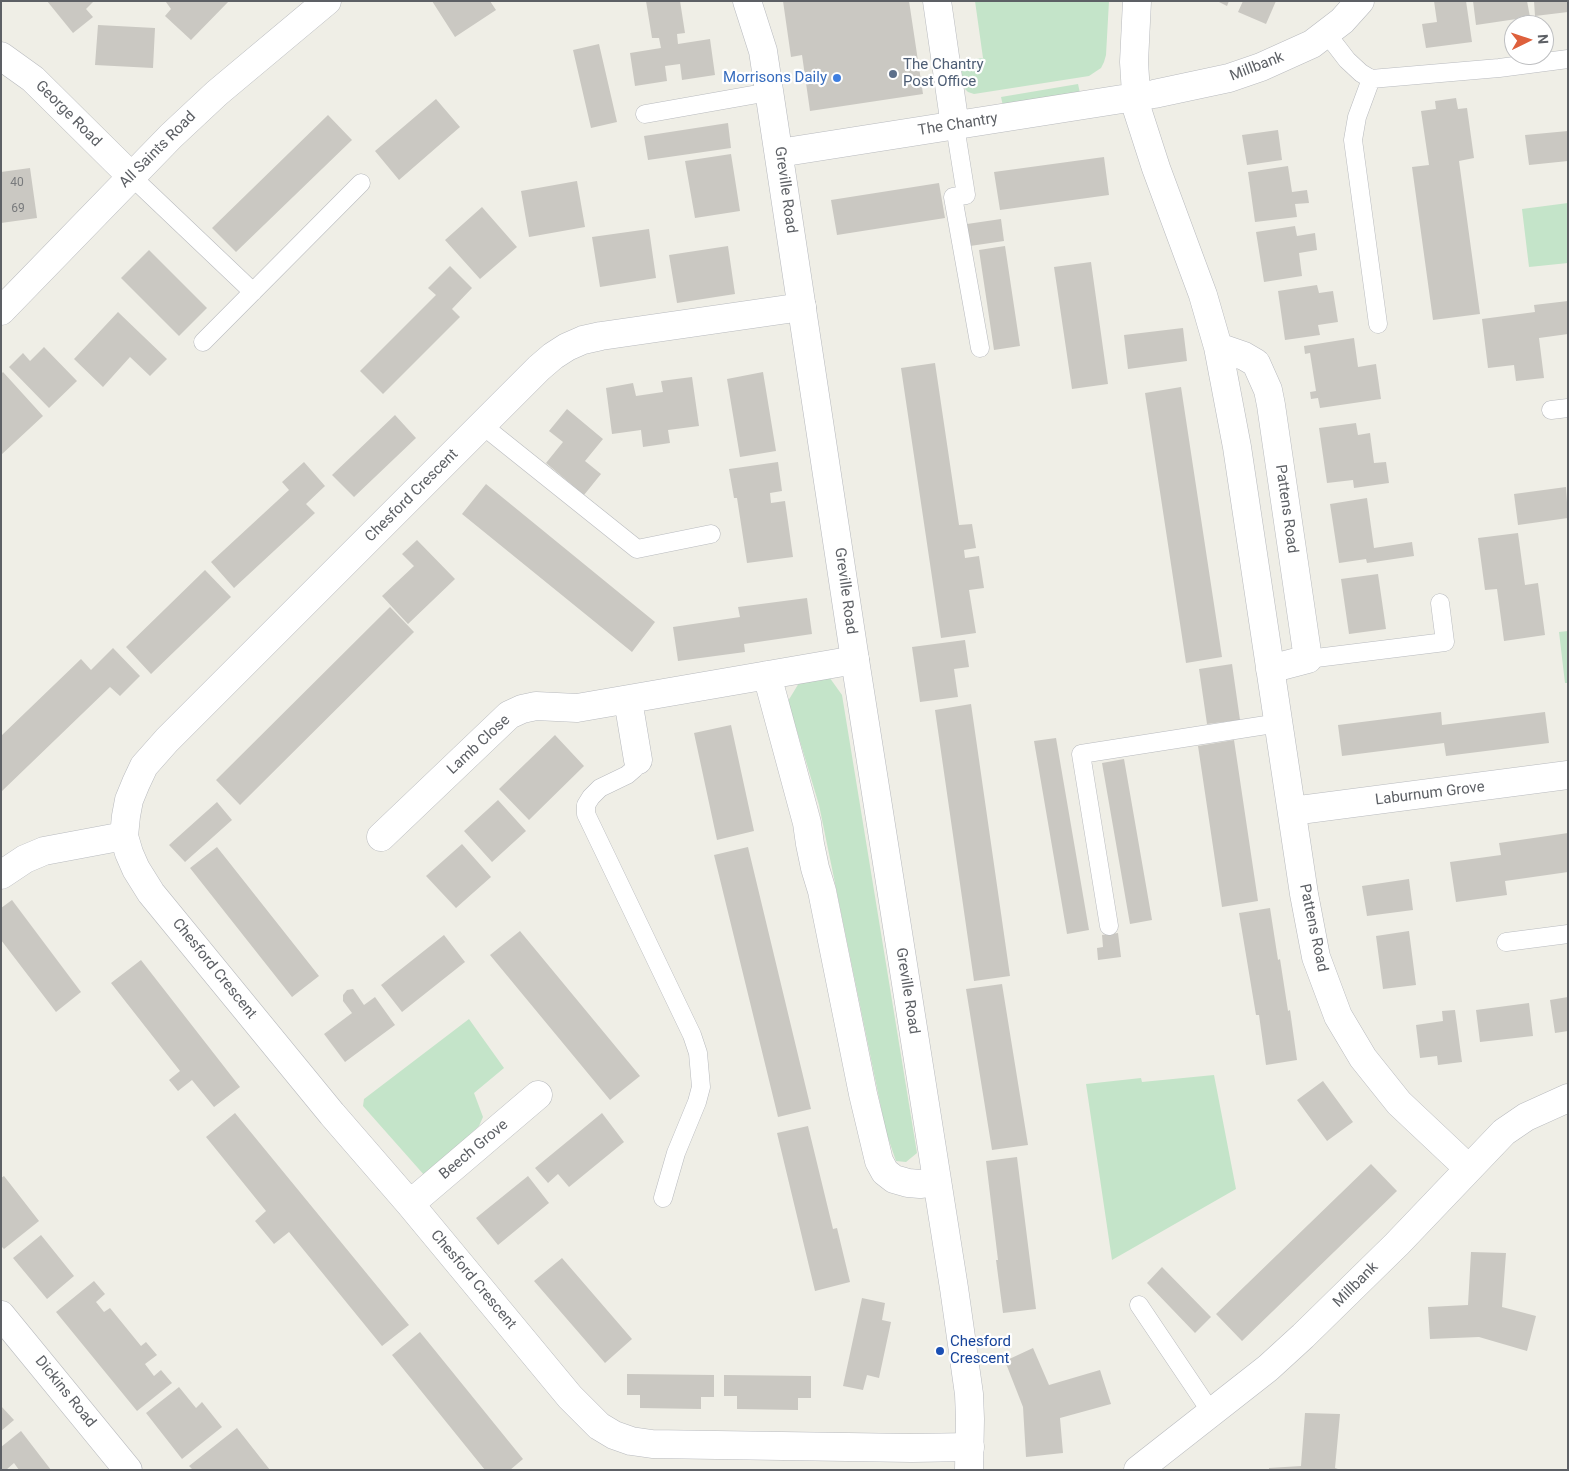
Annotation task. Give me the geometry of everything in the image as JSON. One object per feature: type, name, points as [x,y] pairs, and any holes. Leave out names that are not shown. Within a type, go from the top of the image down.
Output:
[{"type":"street","name":"All Saints Road","points":[[1,311],[131,176],[217,93],[327,1]]},
{"type":"street","name":"Greville Road","points":[[747,1],[763,50],[770,92],[936,1182],[954,1288],[969,1394],[969,1458]]},
{"type":"street","points":[[937,1],[955,126]]},
{"type":"street","name":"Pattens Road","points":[[1137,1],[1134,62],[1137,109],[1203,295],[1218,347],[1236,447],[1311,937],[1316,957],[1338,1016],[1364,1058],[1399,1103],[1468,1168]]},
{"type":"street","name":"Millbank","points":[[1136,97],[1229,78],[1279,60],[1312,44],[1327,34],[1360,1]]},
{"type":"street","name":"George Road","points":[[1,56],[33,79],[131,176]]},
{"type":"street","name":"The Chantry","points":[[779,153],[1136,97]]},
{"type":"street","name":"Chesford Crescent","points":[[802,307],[600,336],[583,340],[553,356],[181,726],[144,766],[129,800],[124,836],[132,861],[151,893],[332,1114],[410,1204],[570,1397],[600,1426],[614,1435],[631,1441],[652,1444],[677,1446],[912,1448],[969,1458]]},
{"type":"street","name":"Pattens Road","points":[[1218,347],[1244,356],[1256,363],[1268,390],[1308,659]]},
{"type":"street","points":[[1270,669],[1308,659]]},
{"type":"street","name":"Lamb Close","points":[[381,837],[509,715],[516,711],[536,706],[577,708],[856,660]]},
{"type":"street","points":[[767,676],[807,823],[811,852],[822,890],[879,1161],[885,1172],[894,1179],[920,1184],[936,1182]]},
{"type":"street","points":[[628,700],[638,760]]},
{"type":"street","name":"Laburnum Grove","points":[[1292,811],[1568,775]]},
{"type":"street","points":[[1,875],[25,858],[44,850],[124,836]]},
{"type":"street","name":"Beech Grove","points":[[410,1204],[538,1095]]},
{"type":"street","name":"Millbank","points":[[1138,1470],[1268,1368],[1320,1320],[1397,1244],[1504,1132],[1526,1116],[1568,1098]]},
{"type":"street","name":"Dickins Road","points":[[1,1315],[128,1470]]},
{"type":"lane","points":[[1327,34],[1347,60],[1361,73],[1371,79],[1499,68],[1568,59]]},
{"type":"lane","points":[[1371,79],[1357,117],[1353,140],[1378,324]]},
{"type":"lane","points":[[645,114],[770,92]]},
{"type":"lane","points":[[955,126],[966,195],[953,196],[980,348]]},
{"type":"lane","points":[[131,176],[253,292]]},
{"type":"lane","points":[[203,342],[361,183]]},
{"type":"lane","points":[[482,425],[637,548],[711,534]]},
{"type":"lane","points":[[1308,659],[1445,642],[1440,603]]},
{"type":"lane","points":[[1109,926],[1082,754],[1279,723]]},
{"type":"lane","points":[[638,760],[634,768],[627,775],[600,788],[591,797],[586,805],[586,814],[692,1035],[698,1053],[701,1087],[697,1102],[676,1153],[663,1198]]},
{"type":"lane","points":[[1506,942],[1568,934]]},
{"type":"lane","points":[[1140,1305],[1211,1412]]},
{"type":"green space","points":[[975,1],[1109,1],[1106,55],[1101,68],[1089,76],[974,94],[968,92],[960,84],[956,62],[983,58]]},
{"type":"green space","points":[[1078,84],[1080,93],[1003,106],[1001,97]]},
{"type":"green space","points":[[1568,203],[1568,263],[1529,267],[1522,209]]},
{"type":"green space","points":[[1568,631],[1568,683],[1565,683],[1559,632]]},
{"type":"green space","points":[[827,674],[842,695],[917,1153],[906,1162],[896,1161],[886,1132],[819,805],[788,701],[799,683]]},
{"type":"green space","points":[[469,1019],[504,1068],[474,1093],[483,1117],[479,1126],[425,1176],[363,1106],[364,1099]]},
{"type":"green space","points":[[1214,1075],[1236,1189],[1112,1260],[1086,1084],[1141,1078],[1142,1082]]},
{"type":"building","points":[[47,1],[94,1],[86,9],[93,17],[73,33]]},
{"type":"building","points":[[167,1],[229,1],[191,40],[165,16],[171,9]]},
{"type":"building","points":[[432,1],[490,1],[496,10],[455,37]]},
{"type":"building","points":[[646,1],[680,1],[685,33],[677,34],[678,44],[710,39],[715,75],[682,80],[680,64],[665,66],[667,81],[635,86],[630,53],[661,48],[659,38],[652,38]]},
{"type":"building","points":[[783,1],[909,1],[923,94],[810,111],[802,55],[791,57]]},
{"type":"building","points":[[1217,1],[1229,1],[1227,6]]},
{"type":"building","points":[[1243,1],[1276,1],[1266,24],[1238,12]]},
{"type":"building","points":[[1434,1],[1466,1],[1472,42],[1426,48],[1422,24],[1437,22]]},
{"type":"building","points":[[1473,1],[1527,1],[1530,15],[1504,15],[1504,21],[1476,25]]},
{"type":"building","points":[[1534,1],[1568,1],[1568,12],[1535,15]]},
{"type":"building","points":[[98,25],[155,28],[153,68],[95,65]]},
{"type":"building","points":[[599,44],[617,122],[591,128],[573,50]]},
{"type":"building","points":[[1456,98],[1458,109],[1467,108],[1474,158],[1459,161],[1480,314],[1433,320],[1412,167],[1429,165],[1421,111],[1436,109],[1435,101]]},
{"type":"building","points":[[436,99],[460,127],[399,180],[375,151]]},
{"type":"building","points":[[328,115],[352,140],[236,252],[212,228]]},
{"type":"building","points":[[728,123],[731,148],[648,160],[644,136]]},
{"type":"building","points":[[1278,130],[1282,160],[1247,165],[1242,135]]},
{"type":"building","points":[[1568,131],[1568,161],[1529,165],[1525,135]]},
{"type":"building","points":[[731,154],[740,211],[695,218],[685,161]]},
{"type":"building","points":[[1104,157],[1109,195],[1000,210],[994,172]]},
{"type":"building","points":[[1288,166],[1292,192],[1307,190],[1309,203],[1295,204],[1297,217],[1255,222],[1248,172]]},
{"type":"building","points":[[30,168],[37,218],[1,223],[1,172]]},
{"type":"building","points":[[577,181],[585,227],[529,237],[521,191]]},
{"type":"building","points":[[939,183],[945,218],[837,235],[831,200]]},
{"type":"building","points":[[482,207],[517,247],[480,279],[445,240]]},
{"type":"building","points":[[1001,219],[1004,241],[970,246],[967,224]]},
{"type":"building","points":[[1295,226],[1297,236],[1315,233],[1317,250],[1299,253],[1302,276],[1264,282],[1256,232]]},
{"type":"building","points":[[649,229],[656,278],[600,287],[592,237]]},
{"type":"building","points":[[728,246],[735,294],[677,303],[669,255]]},
{"type":"building","points":[[1005,246],[1020,346],[994,350],[979,250]]},
{"type":"building","points":[[149,250],[207,308],[179,336],[121,278]]},
{"type":"building","points":[[1091,262],[1108,384],[1072,389],[1054,267]]},
{"type":"building","points":[[450,266],[472,288],[452,309],[460,317],[383,394],[360,371],[436,295],[428,288]]},
{"type":"building","points":[[1317,285],[1319,293],[1333,291],[1338,322],[1318,325],[1320,335],[1285,340],[1278,291]]},
{"type":"building","points":[[1568,301],[1568,334],[1539,338],[1544,378],[1516,381],[1514,365],[1488,368],[1482,319],[1535,312],[1534,305]]},
{"type":"building","points":[[118,312],[167,359],[150,376],[130,357],[103,387],[74,359]]},
{"type":"building","points":[[1183,328],[1187,361],[1128,369],[1124,335]]},
{"type":"building","points":[[1354,338],[1358,367],[1376,364],[1381,399],[1320,408],[1318,398],[1311,399],[1310,392],[1316,391],[1310,353],[1305,354],[1304,346]]},
{"type":"building","points":[[44,347],[77,381],[49,408],[9,367],[23,353],[30,361]]},
{"type":"building","points":[[935,363],[959,525],[972,524],[976,548],[964,550],[965,558],[979,556],[984,588],[969,590],[976,633],[941,638],[901,368]]},
{"type":"building","points":[[3,372],[43,416],[1,455],[1,374]]},
{"type":"building","points":[[763,372],[776,451],[740,457],[727,379]]},
{"type":"building","points":[[692,377],[699,426],[668,430],[670,443],[643,447],[641,430],[612,434],[606,388],[633,383],[636,396],[663,392],[661,381]]},
{"type":"building","points":[[1181,387],[1222,657],[1186,663],[1145,393]]},
{"type":"building","points":[[567,409],[603,439],[585,461],[601,474],[584,495],[546,463],[563,442],[549,431]]},
{"type":"building","points":[[395,415],[416,438],[354,497],[332,475]]},
{"type":"building","points":[[1356,423],[1358,435],[1370,433],[1374,463],[1386,462],[1389,483],[1354,488],[1353,480],[1327,483],[1319,428]]},
{"type":"building","points":[[304,462],[325,486],[306,504],[315,513],[234,588],[211,562],[289,490],[282,482]]},
{"type":"building","points":[[778,462],[782,491],[770,493],[771,503],[785,501],[793,557],[747,563],[737,498],[734,498],[729,469]]},
{"type":"building","points":[[486,484],[655,622],[632,652],[462,514]]},
{"type":"building","points":[[1566,487],[1568,518],[1518,525],[1514,494]]},
{"type":"building","points":[[1367,498],[1374,548],[1412,542],[1414,556],[1367,563],[1366,559],[1339,563],[1330,504]]},
{"type":"building","points":[[1518,533],[1525,585],[1538,583],[1545,635],[1504,641],[1497,589],[1485,590],[1478,538]]},
{"type":"building","points":[[417,540],[455,579],[408,624],[382,596],[414,566],[402,554]]},
{"type":"building","points":[[205,570],[231,597],[151,674],[126,647]]},
{"type":"building","points":[[1378,574],[1386,629],[1349,634],[1341,579]]},
{"type":"building","points":[[807,598],[812,634],[744,644],[745,652],[678,661],[673,627],[740,617],[738,607]]},
{"type":"building","points":[[390,607],[414,632],[240,805],[216,780]]},
{"type":"building","points":[[965,640],[969,667],[954,669],[958,697],[920,702],[912,647]]},
{"type":"building","points":[[113,648],[140,676],[120,696],[110,687],[1,792],[1,736],[81,659],[91,670]]},
{"type":"building","points":[[1232,664],[1240,720],[1207,724],[1199,669]]},
{"type":"building","points":[[971,704],[1010,976],[974,981],[935,710]]},
{"type":"building","points":[[1441,712],[1442,725],[1545,712],[1549,743],[1446,756],[1444,743],[1342,756],[1338,725]]},
{"type":"building","points":[[731,725],[754,831],[717,840],[694,733]]},
{"type":"building","points":[[555,735],[584,766],[529,820],[499,789]]},
{"type":"building","points":[[1056,738],[1089,930],[1067,934],[1034,741]]},
{"type":"building","points":[[1234,740],[1258,901],[1222,907],[1198,746]]},
{"type":"building","points":[[1124,759],[1152,920],[1130,924],[1102,763]]},
{"type":"building","points":[[498,800],[526,831],[492,862],[464,831]]},
{"type":"building","points":[[217,802],[232,820],[185,862],[169,845]]},
{"type":"building","points":[[1568,833],[1568,872],[1505,881],[1507,895],[1456,902],[1450,862],[1501,855],[1499,843]]},
{"type":"building","points":[[462,844],[491,877],[456,908],[426,876]]},
{"type":"building","points":[[217,847],[319,976],[292,997],[190,868]]},
{"type":"building","points":[[748,847],[811,1109],[778,1117],[714,855]]},
{"type":"building","points":[[1409,879],[1413,910],[1367,916],[1362,886]]},
{"type":"building","points":[[12,900],[81,992],[56,1012],[1,940],[1,908]]},
{"type":"building","points":[[1270,908],[1288,1011],[1290,1010],[1297,1060],[1266,1065],[1259,1015],[1256,1015],[1239,913]]},
{"type":"building","points":[[520,931],[640,1076],[610,1100],[490,955]]},
{"type":"building","points":[[1409,931],[1416,985],[1383,989],[1376,936]]},
{"type":"building","points":[[1118,933],[1121,957],[1098,960],[1097,948],[1103,947],[1102,935]]},
{"type":"building","points":[[444,935],[465,962],[402,1012],[381,985]]},
{"type":"building","points":[[141,960],[240,1087],[214,1107],[192,1080],[178,1091],[169,1080],[180,1071],[111,983]]},
{"type":"building","points":[[1002,984],[1028,1145],[992,1150],[966,989]]},
{"type":"building","points":[[353,989],[364,1005],[375,997],[395,1025],[345,1062],[324,1034],[352,1013],[343,1001],[343,995],[347,990]]},
{"type":"building","points":[[1568,997],[1568,1031],[1555,1033],[1550,1000]]},
{"type":"building","points":[[1529,1003],[1533,1036],[1480,1042],[1476,1010]]},
{"type":"building","points":[[1455,1010],[1462,1062],[1438,1065],[1437,1056],[1420,1058],[1416,1025],[1443,1021],[1442,1011]]},
{"type":"building","points":[[1323,1081],[1353,1122],[1327,1141],[1297,1100]]},
{"type":"building","points":[[235,1113],[409,1325],[382,1346],[289,1232],[274,1244],[255,1221],[266,1211],[206,1137]]},
{"type":"building","points":[[602,1113],[624,1142],[569,1187],[558,1174],[548,1183],[535,1168]]},
{"type":"building","points":[[808,1126],[833,1229],[837,1228],[850,1282],[815,1291],[777,1133]]},
{"type":"building","points":[[1017,1157],[1036,1309],[1003,1313],[986,1161]]},
{"type":"building","points":[[1371,1164],[1397,1191],[1242,1341],[1216,1314]]},
{"type":"building","points":[[4,1176],[39,1221],[4,1249],[1,1246],[1,1178]]},
{"type":"building","points":[[528,1176],[549,1203],[498,1245],[476,1218]]},
{"type":"building","points":[[41,1235],[74,1276],[47,1299],[13,1258]]},
{"type":"building","points":[[1471,1252],[1506,1253],[1502,1307],[1536,1316],[1527,1351],[1479,1337],[1430,1339],[1428,1307],[1468,1305]]},
{"type":"building","points":[[562,1258],[632,1339],[605,1363],[534,1281]]},
{"type":"building","points":[[1162,1267],[1211,1317],[1195,1333],[1147,1283]]},
{"type":"building","points":[[94,1281],[105,1294],[96,1302],[104,1312],[110,1308],[141,1346],[146,1342],[157,1355],[145,1364],[154,1376],[161,1370],[172,1383],[137,1411],[56,1312]]},
{"type":"building","points":[[862,1298],[885,1303],[882,1320],[891,1322],[879,1378],[867,1375],[863,1390],[843,1386]]},
{"type":"building","points":[[420,1332],[523,1459],[510,1470],[485,1470],[392,1355]]},
{"type":"building","points":[[1033,1348],[1049,1385],[1100,1370],[1111,1404],[1060,1418],[1063,1453],[1026,1457],[1023,1407],[1005,1361]]},
{"type":"building","points":[[627,1374],[714,1375],[714,1397],[701,1397],[701,1409],[640,1408],[640,1395],[627,1395]]},
{"type":"building","points":[[724,1375],[811,1376],[811,1398],[798,1398],[798,1410],[737,1409],[737,1396],[724,1396]]},
{"type":"building","points":[[179,1387],[196,1408],[202,1402],[222,1427],[182,1459],[146,1413]]},
{"type":"building","points":[[1,1406],[14,1420],[1,1431]]},
{"type":"building","points":[[1305,1413],[1340,1414],[1335,1468],[1341,1470],[1269,1470],[1269,1468],[1301,1466]]},
{"type":"building","points":[[237,1428],[270,1470],[193,1470],[189,1466]]},
{"type":"building","points":[[21,1431],[51,1470],[19,1470],[14,1463],[6,1470],[1,1470],[1,1447]]},
{"type":"place","name":"The Chantry Post Office","points":[[893,74]]},
{"type":"place","name":"Morrisons Daily","points":[[837,78]]},
{"type":"place","name":"Chesford Crescent","points":[[940,1351]]}]
